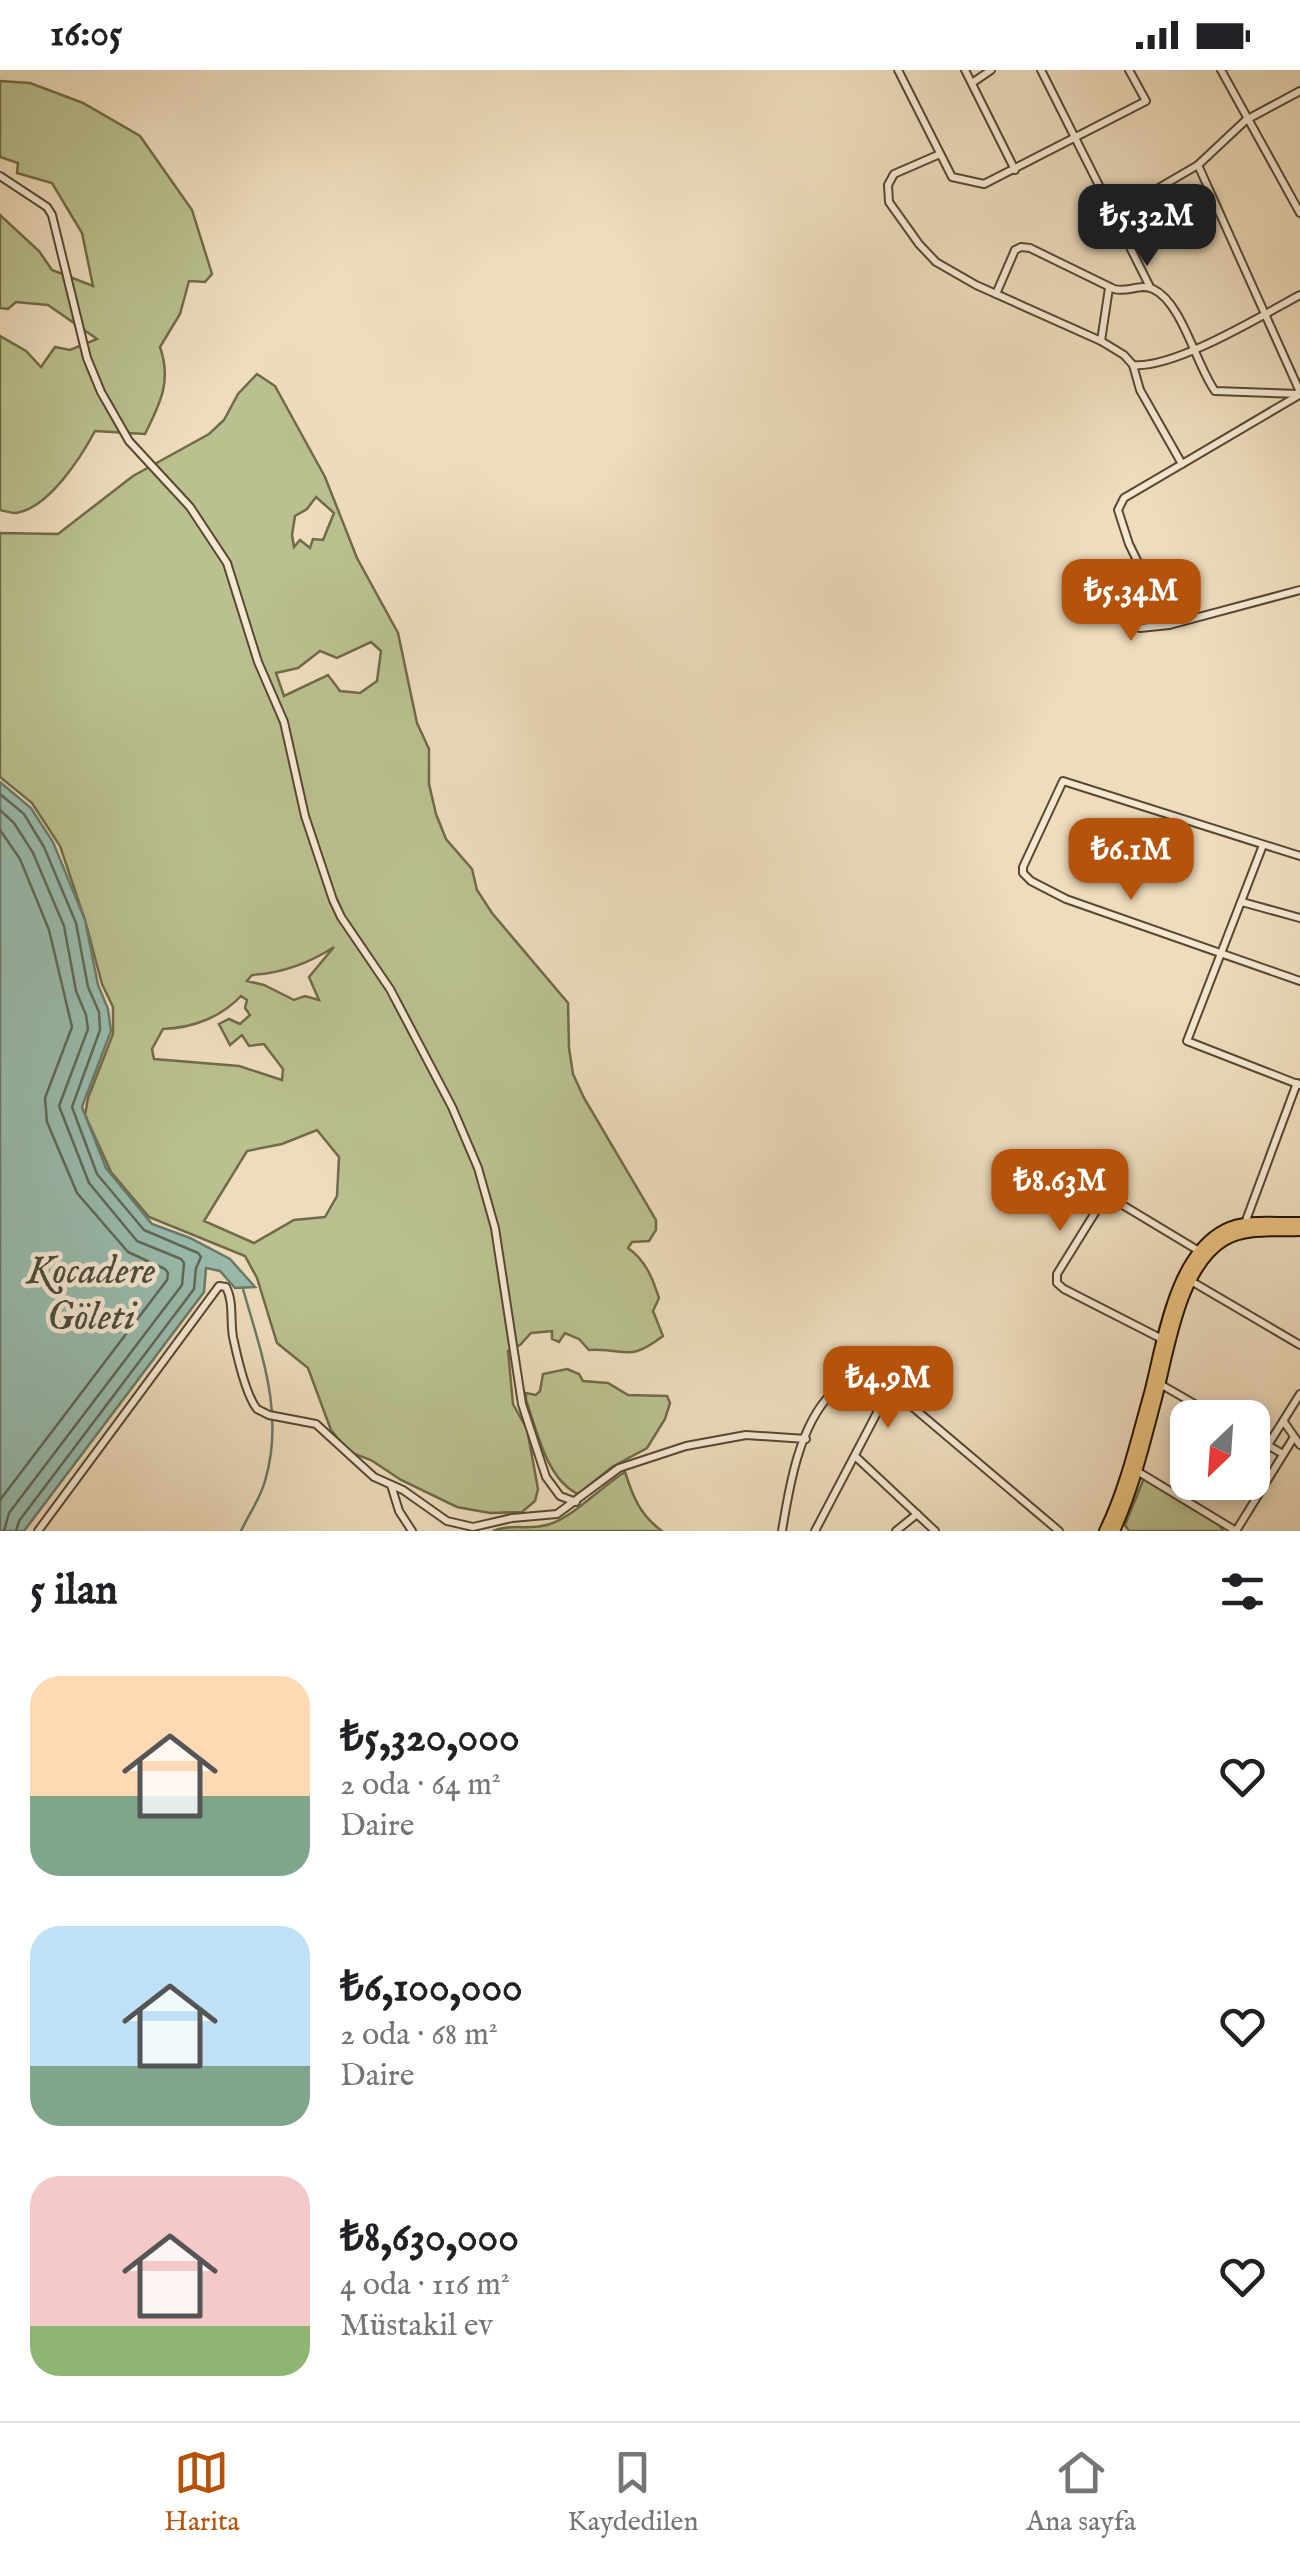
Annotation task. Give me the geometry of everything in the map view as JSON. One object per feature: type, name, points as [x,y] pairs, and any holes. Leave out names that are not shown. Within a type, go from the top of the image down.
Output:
[{"type":"main road","points":[[1105,1531],[1126,1473],[1176,1295],[1200,1252],[1221,1232],[1245,1224],[1300,1226]]},
{"type":"main road","points":[[1120,1527],[1190,1281],[1214,1248],[1230,1237],[1300,1226]]},
{"type":"street","points":[[898,70],[940,154],[958,180],[987,184],[1146,102],[1129,70]]},
{"type":"street","points":[[965,70],[1015,170]]},
{"type":"street","points":[[972,83],[991,70]]},
{"type":"street","points":[[1040,70],[1150,288],[1172,305],[1215,391],[1300,394]]},
{"type":"street","points":[[1220,70],[1300,213]]},
{"type":"street","points":[[1114,214],[1198,165],[1246,120],[1300,91]]},
{"type":"street","points":[[940,154],[892,175],[887,188],[888,202],[919,244],[936,262],[1124,355],[1133,365],[1140,390],[1182,464]]},
{"type":"street","points":[[1198,165],[1300,394]]},
{"type":"street","points":[[0,176],[48,208],[86,358],[101,392],[129,441],[190,507],[227,563],[258,662],[284,722],[305,816],[333,900],[390,989],[452,1107],[478,1168],[495,1228],[522,1404],[546,1477],[560,1496],[576,1502]]},
{"type":"street","points":[[996,294],[1014,252],[1023,246],[1109,288],[1126,292],[1150,288]]},
{"type":"street","points":[[1140,287],[1143,274]]},
{"type":"street","points":[[1101,342],[1109,288]]},
{"type":"street","points":[[1133,365],[1154,365],[1193,350],[1300,295]]},
{"type":"street","points":[[1168,625],[1124,532],[1118,507],[1124,498],[1300,394]]},
{"type":"street","points":[[1100,609],[1140,628],[1168,625],[1300,590]]},
{"type":"street","points":[[1300,856],[1063,781],[1025,862],[1026,878],[1057,896],[1300,981]]},
{"type":"street","points":[[1245,1224],[1298,1084],[1188,1041],[1263,845]]},
{"type":"street","points":[[1242,902],[1300,918]]},
{"type":"street","points":[[1164,1340],[1064,1289],[1056,1274],[1106,1195],[1200,1252]]},
{"type":"street","points":[[1190,1281],[1300,1346]]},
{"type":"street","points":[[38,1531],[219,1286],[230,1295],[233,1337],[256,1409],[323,1429],[350,1459],[374,1477],[403,1490],[446,1521],[473,1528],[512,1518],[557,1514],[619,1468],[686,1446],[746,1435],[806,1438]]},
{"type":"street","points":[[1160,1384],[1188,1400]]},
{"type":"street","points":[[782,1531],[806,1438],[822,1403],[845,1388],[890,1388],[1059,1531]]},
{"type":"street","points":[[815,1531],[890,1388]]},
{"type":"street","points":[[1270,1442],[1300,1394]]},
{"type":"street","points":[[1283,1421],[1300,1445]]},
{"type":"street","points":[[1136,1470],[1236,1531],[1294,1437]]},
{"type":"street","points":[[1270,1446],[1284,1454]]},
{"type":"street","points":[[855,1456],[935,1531]]},
{"type":"street","points":[[391,1485],[398,1511],[412,1531]]},
{"type":"street","points":[[896,1531],[917,1514]]},
{"type":"green space","points":[[0,81],[30,83],[83,103],[140,136],[192,210],[212,274],[205,282],[189,281],[180,314],[160,347],[164,382],[160,402],[145,434],[95,431],[52,492],[16,513],[0,510],[0,336],[26,351],[41,367],[55,347],[70,350],[97,339],[48,305],[16,302],[8,309],[0,308],[0,215],[39,251],[52,270],[93,286],[82,233],[52,183],[17,173],[18,163],[0,157]]},
{"type":"green space","points":[[257,374],[275,386],[325,477],[357,558],[398,633],[417,723],[429,749],[429,784],[446,839],[472,869],[477,890],[492,913],[568,1003],[573,1074],[656,1220],[656,1230],[649,1241],[632,1242],[628,1248],[644,1264],[654,1283],[659,1298],[653,1311],[663,1336],[642,1349],[628,1352],[589,1350],[579,1339],[565,1333],[559,1342],[552,1339],[552,1331],[531,1333],[508,1351],[513,1404],[527,1429],[538,1489],[535,1501],[522,1512],[490,1513],[457,1507],[349,1452],[331,1430],[308,1368],[277,1343],[257,1278],[245,1256],[149,1217],[111,1172],[85,1115],[113,1034],[113,1007],[102,984],[60,846],[32,803],[0,777],[0,533],[58,534],[133,476],[209,434],[224,420],[238,394]],"holes":[[[316,497],[334,513],[323,540],[313,539],[310,548],[300,540],[294,547],[295,516]],[[371,642],[381,651],[377,681],[360,693],[340,691],[328,675],[284,696],[276,673],[298,668],[320,651],[337,658]],[[334,947],[309,977],[319,1000],[305,996],[294,1000],[247,981],[252,975],[305,963]],[[241,996],[247,1000],[245,1008],[250,1015],[240,1024],[229,1019],[219,1024],[230,1045],[242,1035],[249,1046],[264,1044],[283,1069],[282,1080],[239,1066],[154,1059],[152,1049],[163,1029],[196,1024],[225,1010]],[[317,1130],[339,1157],[337,1196],[325,1217],[294,1220],[254,1243],[204,1221],[247,1151],[282,1144]]]},
{"type":"green space","points":[[567,1369],[579,1374],[583,1381],[608,1383],[628,1395],[667,1396],[670,1403],[647,1448],[612,1467],[578,1494],[550,1466],[526,1400],[526,1393],[536,1395],[540,1391],[543,1374]]},
{"type":"green space","points":[[625,1472],[638,1505],[662,1531],[493,1531],[543,1526],[559,1520]]},
{"type":"green space","points":[[1144,1478],[1170,1493],[1170,1500],[1181,1500],[1218,1522],[1223,1531],[1129,1531],[1125,1525]]},
{"type":"water","name":"Kocadere Göleti","points":[[0,782],[31,808],[53,842],[85,920],[111,1031],[82,1107],[106,1168],[152,1224],[230,1259],[255,1287],[235,1288],[220,1271],[206,1268],[204,1292],[24,1531],[0,1531]]},
{"type":"waterway","points":[[241,1531],[265,1481],[273,1432],[263,1360],[243,1289]]}]
